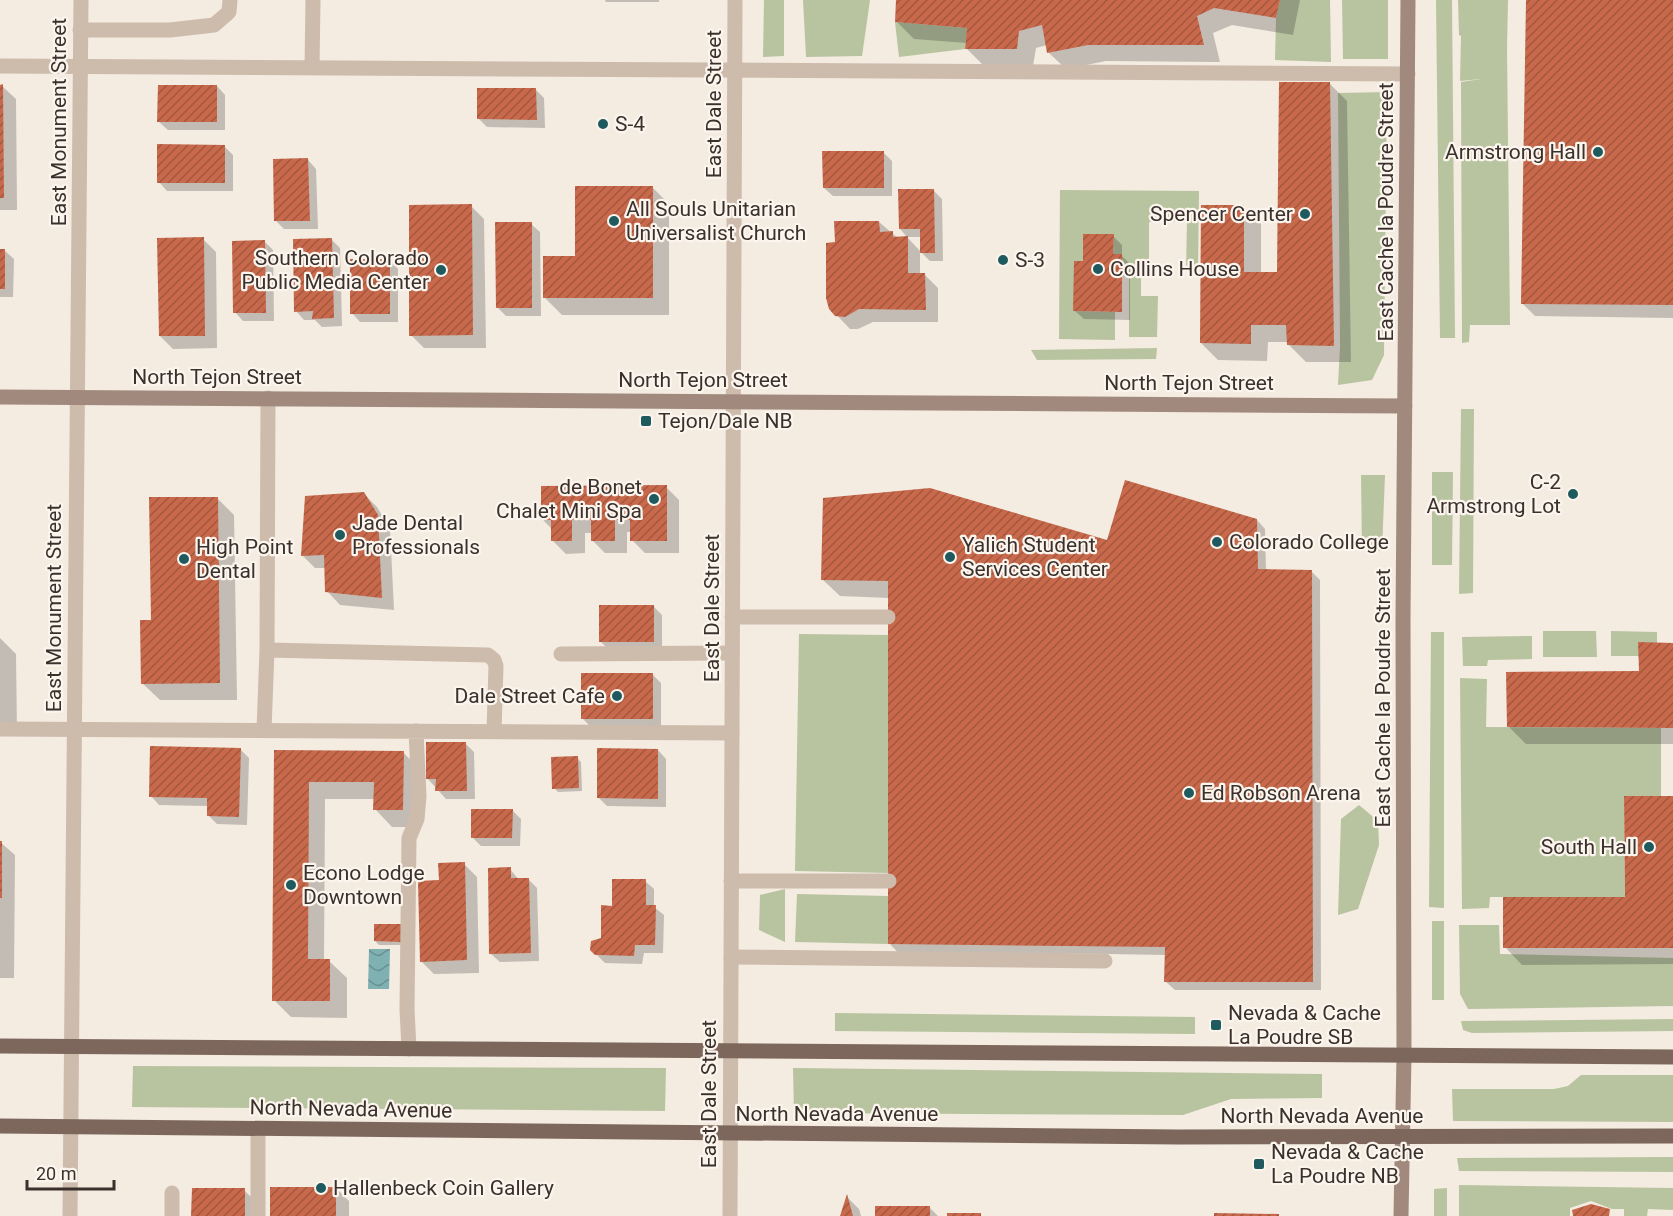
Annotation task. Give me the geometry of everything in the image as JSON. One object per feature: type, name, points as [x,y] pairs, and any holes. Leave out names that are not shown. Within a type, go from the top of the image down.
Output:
[{"type":"main road","points":[[0,1046],[1673,1057]]},
{"type":"main road","name":"North Nevada Avenue","points":[[0,1126],[730,1134],[1403,1138],[1673,1136]]},
{"type":"street","name":"East Monument Street","points":[[70,1216],[81,0]]},
{"type":"street","points":[[80,30],[170,30],[214,25],[229,12],[230,0]]},
{"type":"street","points":[[312,68],[313,0]]},
{"type":"street","name":"East Dale Street","points":[[730,1216],[735,0]]},
{"type":"street","name":"East Cache la Poudre Street","points":[[1401,1216],[1404,1056],[1403,619],[1408,0]]},
{"type":"street","points":[[0,66],[1408,74]]},
{"type":"street","name":"North Tejon Street","points":[[0,397],[1405,406]]},
{"type":"street","points":[[264,730],[267,650],[268,398]]},
{"type":"street","points":[[732,617],[888,617]]},
{"type":"street","points":[[267,650],[488,655],[494,660],[496,666],[494,731]]},
{"type":"street","points":[[561,654],[732,653]]},
{"type":"street","points":[[0,729],[732,733]]},
{"type":"street","points":[[409,1049],[407,1009],[409,838],[417,819],[419,796],[416,731]]},
{"type":"street","points":[[731,881],[889,881]]},
{"type":"street","points":[[731,957],[1105,961]]},
{"type":"street","points":[[258,1129],[258,1216]]},
{"type":"street","points":[[172,1193],[172,1216]]},
{"type":"green space","points":[[764,0],[784,0],[784,56],[763,57]]},
{"type":"green space","points":[[803,0],[870,0],[862,56],[806,57]]},
{"type":"green space","points":[[1280,0],[1330,0],[1331,62],[1275,60],[1276,18]]},
{"type":"green space","points":[[1342,0],[1388,0],[1388,59],[1343,59]]},
{"type":"green space","points":[[1436,0],[1452,0],[1455,338],[1440,338]]},
{"type":"green space","points":[[1458,0],[1508,0],[1510,325],[1470,325],[1469,342],[1462,343],[1461,82],[1481,79],[1460,81],[1461,36],[1459,35]]},
{"type":"green space","points":[[895,22],[967,28],[965,49],[899,57]]},
{"type":"green space","points":[[1387,92],[1384,355],[1372,380],[1338,385],[1340,347],[1338,93]]},
{"type":"green space","points":[[1060,190],[1199,191],[1198,271],[1186,272],[1187,221],[1149,222],[1149,274],[1141,274],[1141,296],[1158,296],[1157,337],[1129,337],[1129,278],[1122,276],[1122,254],[1113,254],[1114,235],[1084,234],[1083,261],[1074,262],[1074,311],[1115,312],[1115,340],[1059,339]]},
{"type":"green space","points":[[1157,348],[1156,359],[1037,360],[1031,350]]},
{"type":"green space","points":[[1461,409],[1474,409],[1473,593],[1459,594]]},
{"type":"green space","points":[[1432,472],[1453,472],[1452,565],[1432,565]]},
{"type":"green space","points":[[1361,475],[1385,475],[1382,551],[1362,549]]},
{"type":"green space","points":[[1543,631],[1596,631],[1597,657],[1543,657]]},
{"type":"green space","points":[[1611,631],[1657,632],[1657,656],[1611,656]]},
{"type":"green space","points":[[1431,632],[1444,632],[1444,908],[1429,907]]},
{"type":"green space","points":[[799,634],[888,635],[889,873],[795,871]]},
{"type":"green space","points":[[1532,636],[1532,659],[1488,660],[1487,666],[1463,666],[1462,637]]},
{"type":"green space","points":[[1460,678],[1487,679],[1486,727],[1661,728],[1661,796],[1624,796],[1625,897],[1490,897],[1489,908],[1462,909]]},
{"type":"green space","points":[[1359,805],[1378,821],[1379,845],[1358,909],[1338,915],[1341,819]]},
{"type":"green space","points":[[785,889],[785,942],[759,930],[760,895]]},
{"type":"green space","points":[[797,894],[888,896],[888,944],[795,942]]},
{"type":"green space","points":[[1432,921],[1444,921],[1444,1000],[1432,1000]]},
{"type":"green space","points":[[1459,925],[1499,925],[1500,954],[1673,958],[1673,1006],[1468,1009],[1460,994]]},
{"type":"green space","points":[[835,1013],[1195,1017],[1195,1034],[835,1031]]},
{"type":"green space","points":[[1673,1019],[1673,1031],[1472,1033],[1463,1030],[1461,1021]]},
{"type":"green space","points":[[133,1066],[666,1068],[665,1111],[132,1107]]},
{"type":"green space","points":[[793,1068],[1322,1074],[1322,1098],[1231,1099],[1183,1115],[794,1113]]},
{"type":"green space","points":[[1581,1075],[1673,1075],[1673,1122],[1453,1121],[1452,1089],[1554,1089],[1568,1086]]},
{"type":"green space","points":[[1673,1157],[1673,1172],[1459,1171],[1457,1158]]},
{"type":"green space","points":[[1459,1185],[1673,1188],[1673,1210],[1648,1209],[1647,1216],[1624,1216],[1624,1209],[1612,1209],[1591,1201],[1570,1208],[1570,1216],[1459,1216]]},
{"type":"green space","points":[[1447,1188],[1447,1216],[1434,1216],[1434,1189]]},
{"type":"water","points":[[369,949],[390,949],[389,989],[368,989]]},
{"type":"building","points":[[896,0],[1280,0],[1276,18],[1214,8],[1197,16],[1204,45],[1088,45],[1047,53],[1042,25],[1019,31],[1017,49],[965,49],[967,28],[895,22]]},
{"type":"building","name":"Armstrong Hall","points":[[1526,0],[1673,0],[1673,305],[1521,304]]},
{"type":"building","name":"Spencer Center","points":[[1279,82],[1330,82],[1334,346],[1287,345],[1286,325],[1251,325],[1251,344],[1200,343],[1201,205],[1244,205],[1244,272],[1277,272]]},
{"type":"building","points":[[3,84],[4,198],[0,198],[0,85]]},
{"type":"building","points":[[158,85],[217,85],[217,122],[157,122]]},
{"type":"building","points":[[477,88],[536,88],[537,120],[477,119]]},
{"type":"building","points":[[157,144],[225,145],[225,183],[157,183]]},
{"type":"building","points":[[822,151],[884,151],[884,188],[823,188]]},
{"type":"building","points":[[308,158],[310,221],[274,221],[273,159]]},
{"type":"building","name":"All Souls Unitarian Universalist Church","points":[[575,186],[653,186],[653,298],[543,298],[543,256],[575,256]]},
{"type":"building","points":[[898,189],[934,189],[935,253],[920,253],[920,229],[899,229]]},
{"type":"building","name":"Southern Colorado Public Media Center","points":[[472,204],[473,335],[409,336],[409,205]]},
{"type":"building","points":[[834,221],[879,221],[880,232],[893,231],[893,237],[908,236],[908,273],[925,273],[926,310],[859,309],[845,317],[835,316],[829,309],[826,298],[826,243],[835,242]]},
{"type":"building","points":[[495,222],[532,222],[532,308],[496,308]]},
{"type":"building","name":"Collins House","points":[[1083,234],[1114,234],[1113,254],[1122,254],[1122,312],[1073,311],[1074,261],[1083,261]]},
{"type":"building","points":[[204,237],[205,336],[159,336],[157,238]]},
{"type":"building","points":[[332,238],[334,318],[312,319],[313,311],[294,312],[293,239]]},
{"type":"building","points":[[265,240],[266,313],[233,313],[232,241]]},
{"type":"building","points":[[0,249],[5,249],[5,289],[0,289]]},
{"type":"building","points":[[350,259],[390,259],[390,314],[350,314]]},
{"type":"building","points":[[1125,480],[1257,519],[1258,569],[1312,570],[1313,982],[1164,982],[1165,947],[888,944],[888,581],[821,580],[823,498],[930,488],[1107,540]]},
{"type":"building","points":[[667,485],[667,541],[630,541],[630,520],[615,520],[615,541],[591,541],[591,520],[572,520],[572,541],[551,541],[551,520],[541,520],[541,486]]},
{"type":"building","name":"Jade Dental Professionals","points":[[364,492],[378,515],[382,598],[325,592],[324,555],[301,556],[305,496]]},
{"type":"building","name":"High Point Dental","points":[[149,497],[218,497],[220,683],[141,684],[140,620],[151,620]]},
{"type":"building","points":[[599,605],[654,605],[654,642],[599,642]]},
{"type":"building","points":[[1638,642],[1673,643],[1673,728],[1507,727],[1506,672],[1639,671]]},
{"type":"building","name":"Dale Street Cafe","points":[[581,673],[653,673],[653,719],[581,719]]},
{"type":"building","points":[[426,742],[466,742],[467,791],[435,791],[436,779],[426,779]]},
{"type":"building","points":[[150,746],[241,748],[239,817],[207,816],[207,798],[149,797]]},
{"type":"building","points":[[597,748],[658,749],[658,799],[597,798]]},
{"type":"building","name":"Econo Lodge Downtown","points":[[274,750],[404,751],[403,810],[373,810],[374,782],[309,782],[308,959],[330,959],[330,1001],[272,1001]]},
{"type":"building","points":[[578,756],[579,788],[552,789],[551,757]]},
{"type":"building","name":"South Hall","points":[[1624,796],[1673,796],[1673,948],[1503,948],[1503,897],[1625,897]]},
{"type":"building","points":[[471,809],[513,809],[512,838],[471,838]]},
{"type":"building","points":[[0,841],[2,841],[2,898],[0,898]]},
{"type":"building","points":[[465,862],[467,960],[420,962],[418,881],[439,880],[438,863]]},
{"type":"building","points":[[511,867],[511,878],[529,878],[531,953],[489,954],[488,868]]},
{"type":"building","points":[[612,879],[646,879],[646,905],[656,905],[655,945],[635,945],[634,956],[595,955],[590,950],[591,941],[601,938],[601,905],[612,906]]},
{"type":"building","points":[[374,924],[402,924],[401,942],[374,941]]},
{"type":"building","points":[[270,1187],[336,1187],[336,1216],[270,1216]]},
{"type":"building","points":[[192,1188],[245,1188],[245,1216],[191,1216]]},
{"type":"building","points":[[847,1194],[853,1216],[840,1216]]},
{"type":"building","points":[[1591,1204],[1610,1209],[1609,1216],[1573,1216],[1572,1210]]},
{"type":"building","points":[[875,1206],[930,1206],[930,1216],[875,1216]]},
{"type":"building","points":[[947,1213],[981,1213],[981,1216],[947,1216]]},
{"type":"building","points":[[1214,1213],[1279,1214],[1279,1216],[1214,1216]]},
{"type":"place","name":"S-4","points":[[603,124]]},
{"type":"place","name":"Armstrong Hall","points":[[1598,152]]},
{"type":"place","name":"Spencer Center","points":[[1305,214]]},
{"type":"place","name":"All Souls Unitarian Universalist Church","points":[[614,221]]},
{"type":"place","name":"S-3","points":[[1003,260]]},
{"type":"place","name":"Collins House","points":[[1098,269]]},
{"type":"place","name":"Southern Colorado Public Media Center","points":[[441,270]]},
{"type":"place","name":"Tejon/Dale NB","points":[[646,421]]},
{"type":"place","name":"C-2 Armstrong Lot","points":[[1573,494]]},
{"type":"place","name":"de Bonet Chalet Mini Spa","points":[[654,499]]},
{"type":"place","name":"Jade Dental Professionals","points":[[340,535]]},
{"type":"place","name":"Colorado College","points":[[1217,542]]},
{"type":"place","name":"Yalich Student Services Center","points":[[950,557]]},
{"type":"place","name":"High Point Dental","points":[[184,559]]},
{"type":"place","name":"Dale Street Cafe","points":[[617,696]]},
{"type":"place","name":"Ed Robson Arena","points":[[1189,793]]},
{"type":"place","name":"South Hall","points":[[1649,847]]},
{"type":"place","name":"Econo Lodge Downtown","points":[[291,885]]},
{"type":"place","name":"Nevada & Cache La Poudre SB","points":[[1216,1025]]},
{"type":"place","name":"Nevada & Cache La Poudre NB","points":[[1259,1164]]},
{"type":"place","name":"Hallenbeck Coin Gallery","points":[[321,1188]]}]
